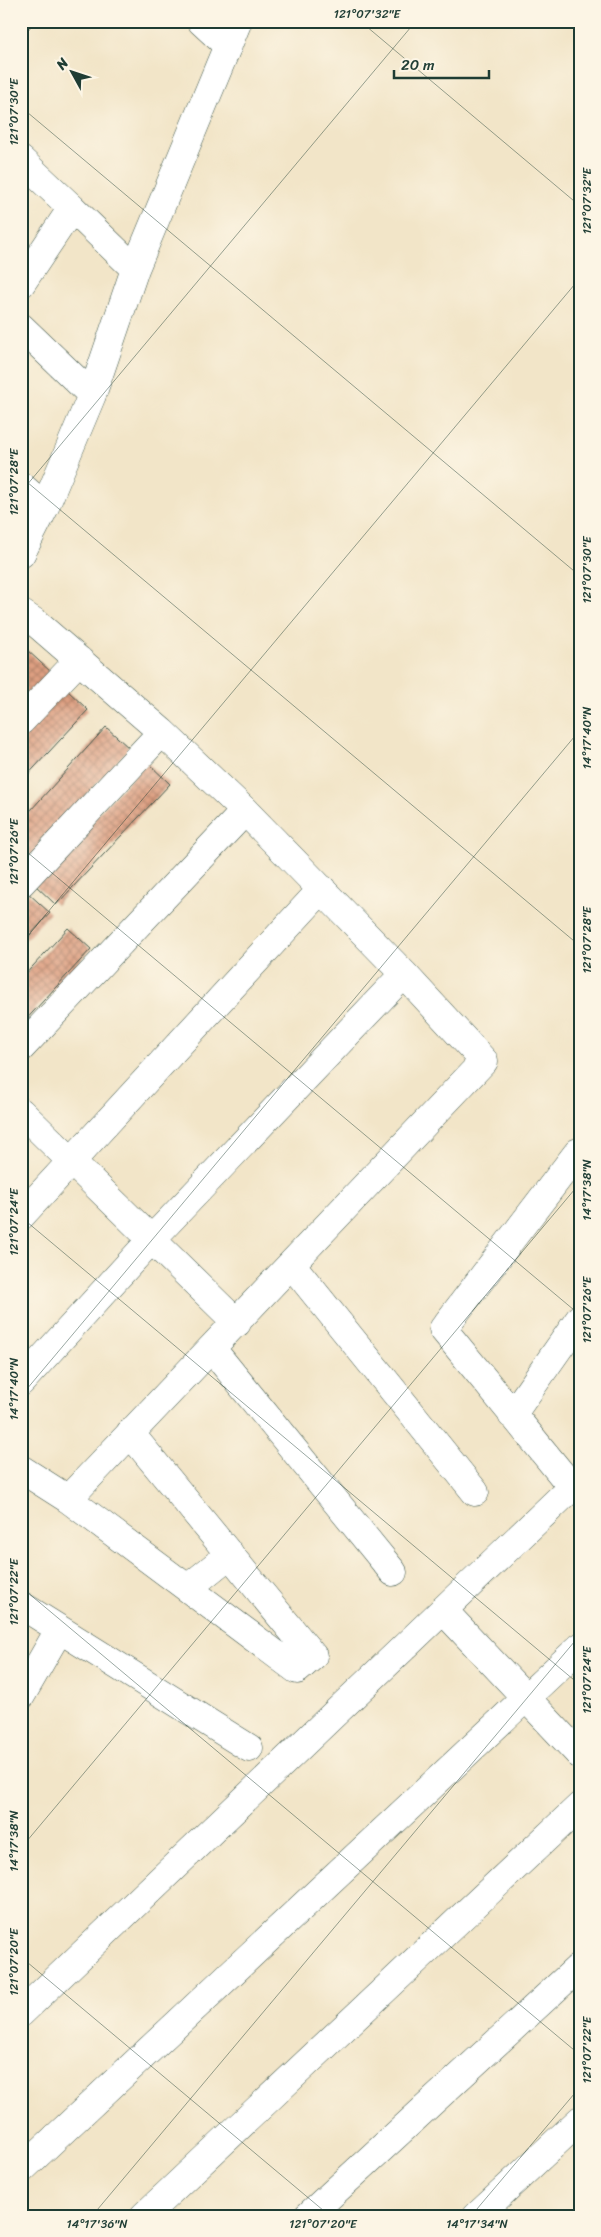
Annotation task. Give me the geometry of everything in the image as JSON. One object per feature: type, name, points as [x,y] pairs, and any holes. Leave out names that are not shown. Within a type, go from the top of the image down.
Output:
[{"type":"street","points":[[201,21],[228,46]]},
{"type":"street","points":[[21,554],[45,507],[92,394],[134,269],[238,21]]},
{"type":"street","points":[[21,160],[134,269]]},
{"type":"street","points":[[21,284],[72,208]]},
{"type":"street","points":[[21,327],[92,394]]},
{"type":"street","points":[[21,486],[45,507]]},
{"type":"street","points":[[21,614],[36,622],[162,732],[245,811],[404,974],[484,1061],[68,1499]]},
{"type":"street","points":[[21,721],[79,660]]},
{"type":"street","points":[[21,883],[162,732]]},
{"type":"street","points":[[21,1048],[245,811]]},
{"type":"street","points":[[21,1216],[322,889]]},
{"type":"street","points":[[21,1382],[152,1239],[404,974]]},
{"type":"street","points":[[21,1112],[237,1323]]},
{"type":"street","points":[[21,2013],[572,1487],[443,1329],[578,1152],[580,1154]]},
{"type":"street","points":[[292,1265],[476,1492]]},
{"type":"street","points":[[512,1415],[578,1327]]},
{"type":"street","points":[[212,1349],[393,1572]]},
{"type":"street","points":[[21,1469],[68,1499],[297,1670],[313,1656],[130,1434]]},
{"type":"street","points":[[188,1588],[230,1554]]},
{"type":"street","points":[[21,1605],[249,1748]]},
{"type":"street","points":[[443,1610],[580,1755]]},
{"type":"street","points":[[21,1696],[59,1630]]},
{"type":"street","points":[[21,2170],[580,1647]]},
{"type":"street","points":[[144,2216],[580,1806]]},
{"type":"street","points":[[308,2216],[580,1966]]},
{"type":"street","points":[[477,2216],[580,2120]]},
{"type":"building","points":[[27,650],[51,672],[21,704],[21,656]]},
{"type":"building","points":[[65,688],[88,710],[21,782],[21,734]]},
{"type":"building","points":[[106,727],[129,748],[21,867],[21,821]]},
{"type":"building","points":[[147,762],[170,784],[56,905],[33,883]]},
{"type":"building","points":[[27,892],[50,913],[21,945],[21,899]]},
{"type":"building","points":[[68,928],[91,949],[21,1025],[21,979]]}]
